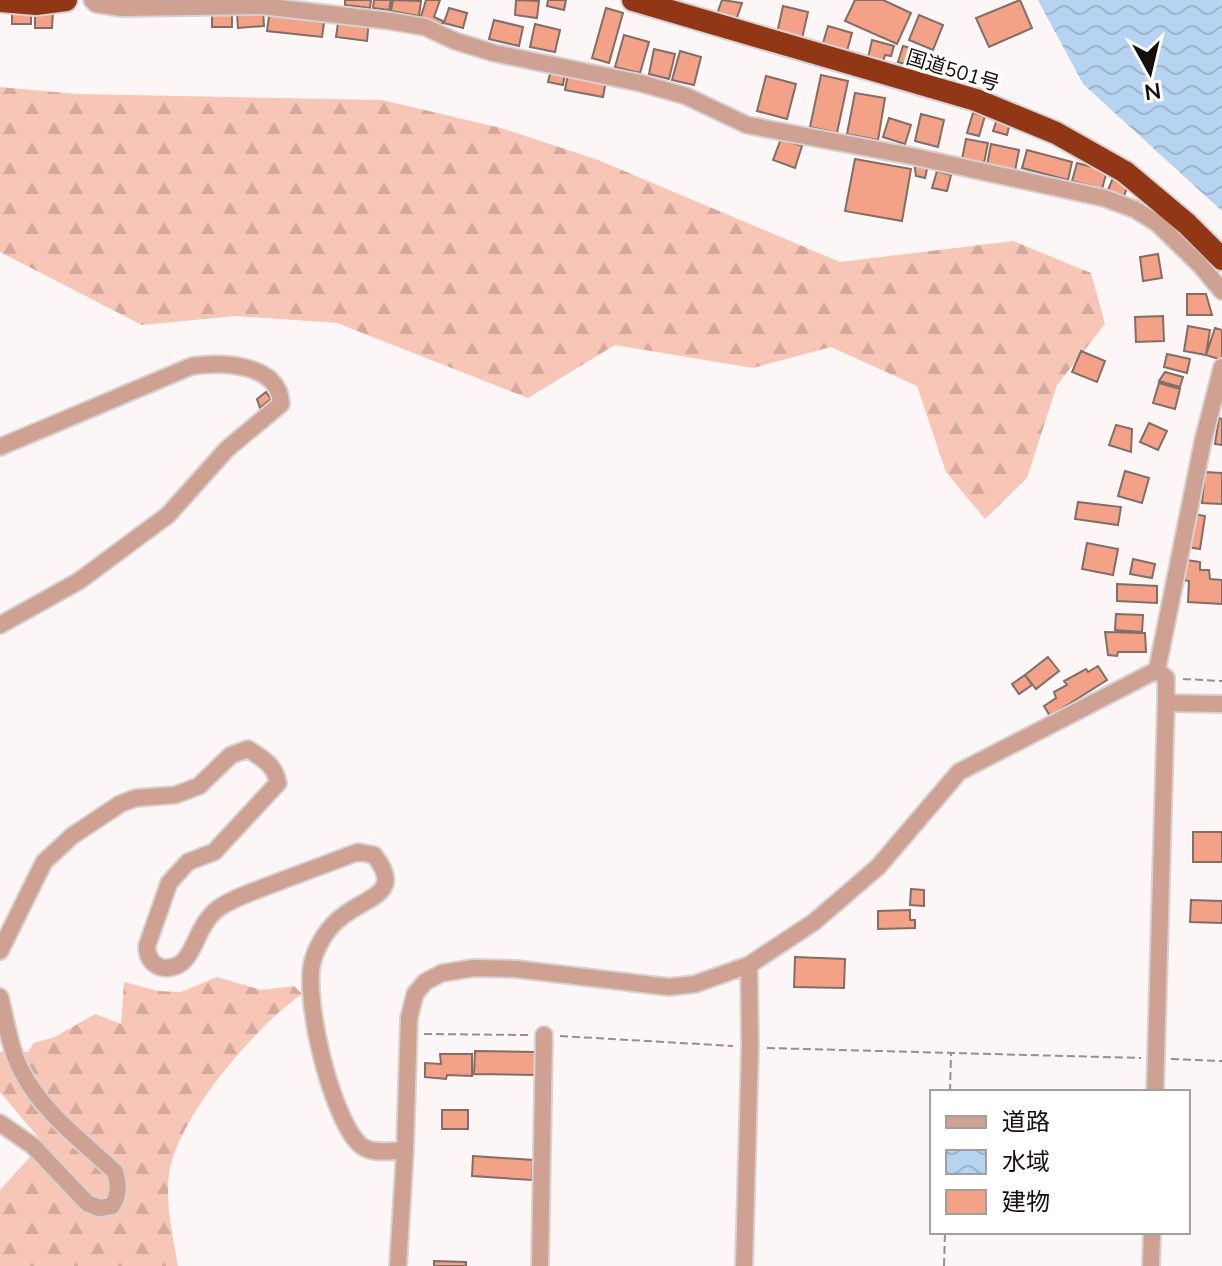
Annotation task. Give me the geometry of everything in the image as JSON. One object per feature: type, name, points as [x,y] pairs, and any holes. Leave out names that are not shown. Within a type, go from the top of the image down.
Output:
[{"type":"highway","points":[[0,1],[36,4],[66,0]]},
{"type":"highway","name":"国道501号","points":[[633,0],[976,100],[1056,133],[1125,172],[1187,224],[1222,259]]},
{"type":"street","points":[[92,0],[96,4],[122,8],[262,6],[425,27],[455,41],[494,53],[640,83],[686,96],[747,125],[916,157],[1104,198],[1134,209],[1157,223],[1222,291]]},
{"type":"street","points":[[0,447],[192,366],[219,363],[252,369],[277,385],[281,393],[281,404],[227,449],[168,515],[79,581],[0,625]]},
{"type":"street","points":[[1155,1090],[1166,703],[1162,674],[1203,441],[1222,367]]},
{"type":"street","points":[[398,1266],[409,1018],[415,994],[425,982],[442,973],[474,968],[516,969],[669,987],[695,984],[749,965],[814,922],[878,867],[959,772],[1162,674]]},
{"type":"street","points":[[1166,703],[1222,704]]},
{"type":"street","points":[[0,951],[44,862],[72,836],[120,804],[136,798],[175,795],[199,786],[231,755],[248,749],[264,759],[276,773],[278,783],[214,852],[188,862],[169,883],[147,954],[154,964],[166,969],[179,965],[187,959],[203,923],[230,901],[358,852],[374,855],[385,868],[386,884],[380,894],[344,916],[325,934],[312,962],[310,995],[331,1093],[348,1129],[363,1147],[380,1151],[405,1150]]},
{"type":"street","points":[[744,1266],[749,965]]},
{"type":"street","points":[[0,997],[19,1068],[32,1090],[55,1117],[115,1172],[119,1185],[112,1206],[99,1208],[87,1203],[33,1146],[0,1123]]},
{"type":"street","points":[[540,1266],[544,1035]]},
{"type":"street","points":[[1151,1266],[1152,1234]]},
{"type":"path","points":[[1162,674],[1222,681]]},
{"type":"path","points":[[408,1034],[544,1035],[750,1047],[1222,1061]]},
{"type":"path","points":[[950,1090],[951,1054]]},
{"type":"path","points":[[944,1266],[945,1234]]},
{"type":"green space","points":[[0,87],[77,94],[382,100],[501,128],[598,160],[840,262],[1013,241],[1091,273],[1105,324],[1057,385],[1027,478],[985,519],[946,472],[917,386],[831,347],[753,368],[615,345],[528,398],[337,323],[236,316],[142,325],[0,252]]},
{"type":"green space","points":[[217,977],[261,990],[294,986],[302,994],[263,1028],[221,1075],[202,1100],[175,1151],[169,1174],[168,1197],[178,1266],[0,1266],[0,1190],[30,1157],[39,1138],[0,1092],[0,1052],[28,1052],[34,1043],[55,1037],[95,1014],[121,1024],[124,982],[158,991],[181,992]]},
{"type":"water","points":[[1038,0],[1222,0],[1222,211],[1083,84]]},
{"type":"building","points":[[345,0],[371,0],[370,8],[345,5]]},
{"type":"building","points":[[374,0],[391,0],[389,10],[373,8]]},
{"type":"building","points":[[393,0],[421,1],[419,16],[391,11]]},
{"type":"building","points":[[426,0],[440,0],[434,17],[443,21],[441,27],[420,20]]},
{"type":"building","points":[[516,0],[539,1],[537,18],[515,15]]},
{"type":"building","points":[[548,0],[566,0],[564,10],[547,6]]},
{"type":"building","points":[[722,0],[742,3],[736,20],[717,14]]},
{"type":"building","points":[[855,0],[883,0],[911,13],[897,44],[845,21]]},
{"type":"building","points":[[1020,0],[1032,28],[989,47],[976,18]]},
{"type":"building","points":[[783,6],[808,12],[801,43],[776,38]]},
{"type":"building","points":[[449,8],[467,13],[463,28],[444,23]]},
{"type":"building","points":[[606,8],[623,13],[609,63],[592,58]]},
{"type":"building","points":[[270,9],[325,16],[322,37],[267,31]]},
{"type":"building","points":[[35,10],[53,10],[52,28],[35,28]]},
{"type":"building","points":[[263,11],[264,26],[238,28],[237,13]]},
{"type":"building","points":[[12,12],[31,12],[31,24],[12,24]]},
{"type":"building","points":[[212,13],[232,13],[232,27],[212,27]]},
{"type":"building","points":[[919,15],[943,25],[933,50],[909,40]]},
{"type":"building","points":[[339,16],[369,20],[367,41],[336,37]]},
{"type":"building","points":[[494,20],[523,27],[519,46],[489,39]]},
{"type":"building","points":[[535,24],[560,30],[555,52],[530,47]]},
{"type":"building","points":[[828,26],[852,33],[847,51],[823,43]]},
{"type":"building","points":[[624,35],[649,42],[640,73],[615,67]]},
{"type":"building","points":[[872,40],[894,46],[891,56],[885,55],[883,62],[868,58]]},
{"type":"building","points":[[903,46],[918,50],[913,66],[898,62]]},
{"type":"building","points":[[654,49],[675,54],[669,79],[649,74]]},
{"type":"building","points":[[680,51],[701,57],[694,85],[672,80]]},
{"type":"building","points":[[920,53],[945,59],[940,80],[915,73]]},
{"type":"building","points":[[569,69],[607,75],[603,97],[565,90]]},
{"type":"building","points":[[551,70],[565,73],[563,85],[548,82]]},
{"type":"building","points":[[821,75],[848,81],[837,133],[810,127]]},
{"type":"building","points":[[766,76],[796,84],[787,119],[757,111]]},
{"type":"building","points":[[855,93],[885,98],[878,140],[847,134]]},
{"type":"building","points":[[973,113],[985,116],[979,136],[967,133]]},
{"type":"building","points":[[921,114],[944,120],[938,147],[915,141]]},
{"type":"building","points":[[889,118],[911,125],[905,144],[883,137]]},
{"type":"building","points":[[997,119],[1010,123],[1007,135],[993,131]]},
{"type":"building","points":[[781,139],[802,146],[795,168],[773,160]]},
{"type":"building","points":[[966,139],[988,143],[984,163],[962,159]]},
{"type":"building","points":[[991,144],[1019,150],[1015,171],[987,165]]},
{"type":"building","points":[[1027,150],[1072,162],[1068,180],[1022,168]]},
{"type":"building","points":[[855,159],[911,169],[902,221],[845,211]]},
{"type":"building","points":[[914,162],[928,165],[925,178],[916,176]]},
{"type":"building","points":[[1077,163],[1107,171],[1102,189],[1072,181]]},
{"type":"building","points":[[937,171],[951,175],[947,191],[932,188]]},
{"type":"building","points":[[1115,173],[1128,185],[1124,196],[1108,190]]},
{"type":"building","points":[[1158,254],[1162,278],[1143,281],[1140,257]]},
{"type":"building","points":[[1187,294],[1206,294],[1212,315],[1187,315]]},
{"type":"building","points":[[1163,316],[1164,341],[1136,342],[1135,317]]},
{"type":"building","points":[[1188,326],[1210,330],[1206,355],[1184,351]]},
{"type":"building","points":[[1215,328],[1222,330],[1222,360],[1206,355]]},
{"type":"building","points":[[1081,351],[1105,361],[1097,382],[1072,372]]},
{"type":"building","points":[[1167,354],[1190,359],[1187,373],[1164,367]]},
{"type":"building","points":[[1165,372],[1183,377],[1180,387],[1159,381]]},
{"type":"building","points":[[1159,383],[1180,389],[1175,409],[1153,403]]},
{"type":"building","points":[[266,392],[271,399],[260,408],[257,399]]},
{"type":"building","points":[[1219,418],[1222,419],[1222,445],[1215,444]]},
{"type":"building","points":[[1149,423],[1167,431],[1158,450],[1140,442]]},
{"type":"building","points":[[1116,425],[1132,429],[1131,452],[1109,445]]},
{"type":"building","points":[[1125,471],[1149,478],[1142,503],[1118,496]]},
{"type":"building","points":[[1205,472],[1222,473],[1222,504],[1202,503]]},
{"type":"building","points":[[1078,502],[1121,507],[1118,525],[1075,519]]},
{"type":"building","points":[[1193,514],[1205,516],[1200,549],[1187,547]]},
{"type":"building","points":[[1087,543],[1118,549],[1113,575],[1082,569]]},
{"type":"building","points":[[1133,559],[1155,564],[1152,578],[1130,574]]},
{"type":"building","points":[[1187,560],[1200,562],[1200,570],[1209,570],[1210,579],[1222,580],[1222,604],[1188,602],[1189,581],[1183,580]]},
{"type":"building","points":[[1117,584],[1157,586],[1157,603],[1117,601]]},
{"type":"building","points":[[1116,614],[1143,615],[1142,632],[1115,630]]},
{"type":"building","points":[[1105,632],[1145,633],[1146,652],[1108,655]]},
{"type":"building","points":[[1048,657],[1059,671],[1036,689],[1025,675]]},
{"type":"building","points":[[1098,666],[1107,680],[1050,716],[1044,706],[1056,698],[1054,692],[1067,685],[1064,681]]},
{"type":"building","points":[[1025,675],[1032,685],[1019,694],[1012,684]]},
{"type":"building","points":[[1193,832],[1222,832],[1222,862],[1193,862]]},
{"type":"building","points":[[911,889],[924,890],[924,906],[910,905]]},
{"type":"building","points":[[1191,900],[1222,901],[1222,923],[1190,922]]},
{"type":"building","points":[[910,910],[910,920],[915,920],[915,928],[878,929],[878,911]]},
{"type":"building","points":[[795,957],[845,959],[844,988],[794,987]]},
{"type":"building","points":[[475,1051],[535,1052],[535,1075],[474,1074]]},
{"type":"building","points":[[440,1054],[472,1054],[472,1076],[447,1075],[446,1079],[425,1077],[425,1063],[441,1064]]},
{"type":"building","points":[[442,1110],[468,1110],[468,1129],[442,1129]]},
{"type":"building","points":[[473,1156],[533,1160],[532,1180],[472,1176]]},
{"type":"building","points":[[434,1261],[466,1262],[466,1266],[434,1266]]}]
